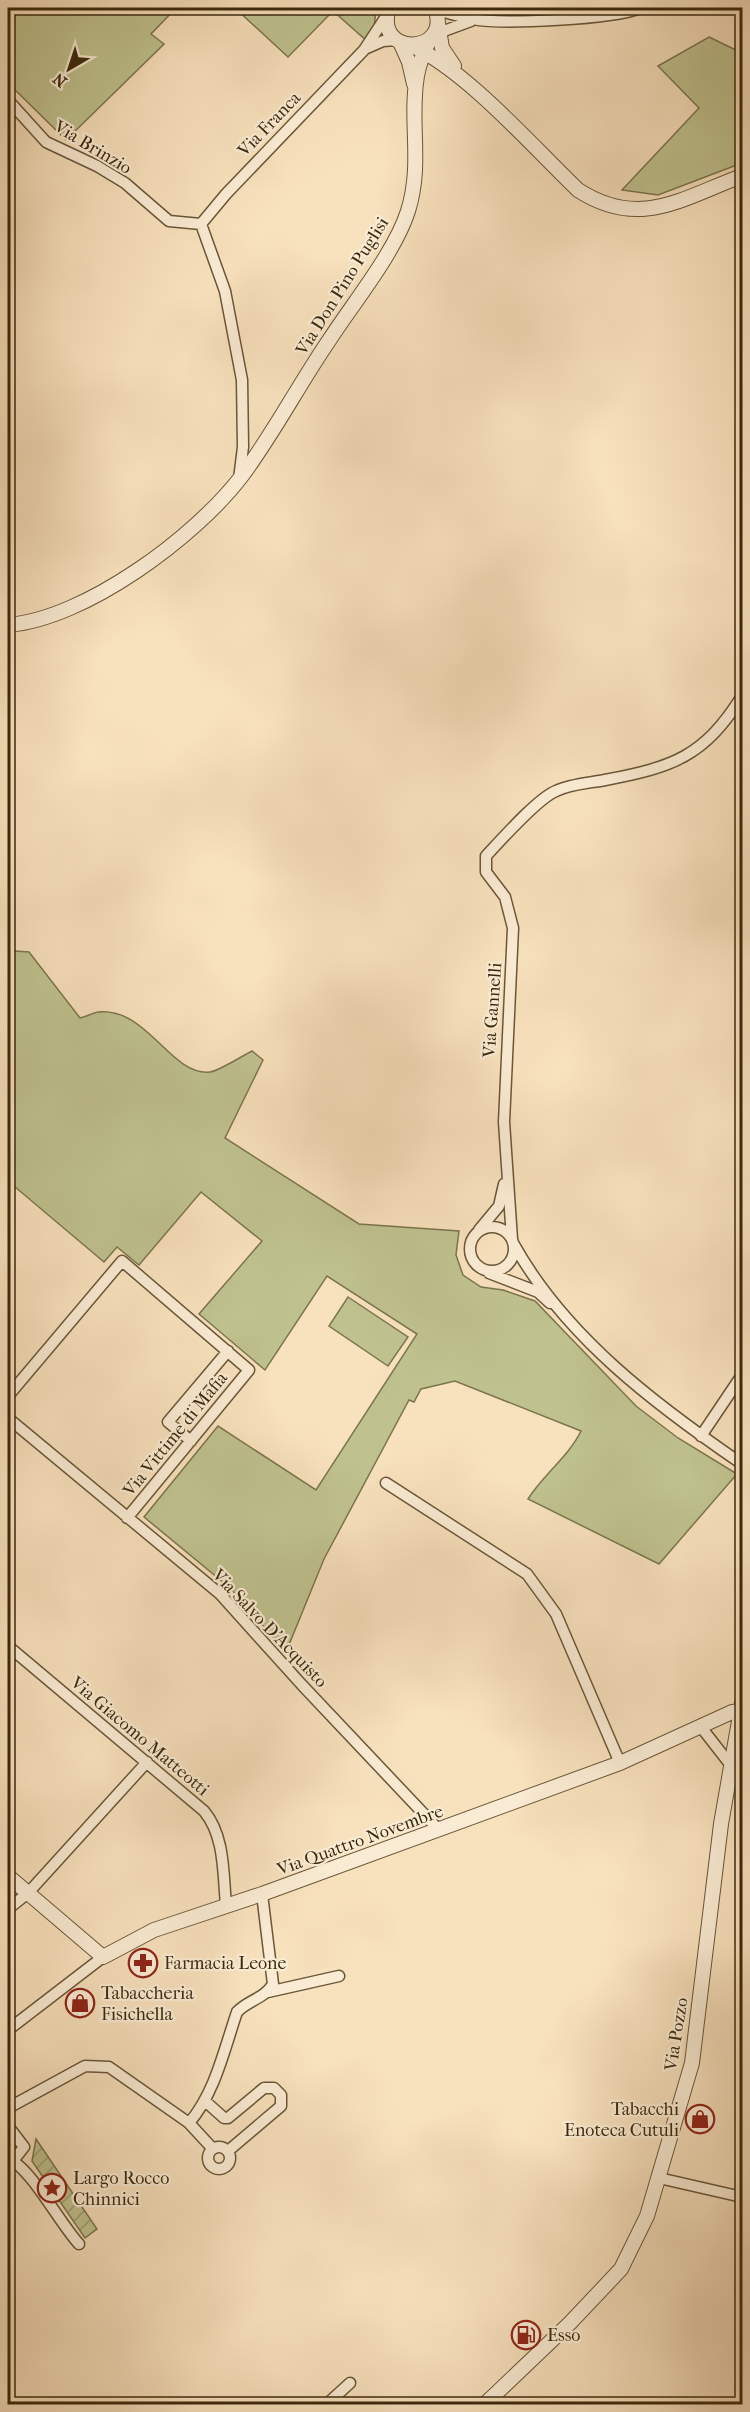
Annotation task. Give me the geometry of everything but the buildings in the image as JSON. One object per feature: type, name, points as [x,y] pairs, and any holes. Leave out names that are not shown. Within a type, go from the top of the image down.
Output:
[{"type":"street","points":[[364,50],[383,41],[403,42],[435,24],[474,20],[604,16],[640,8]]},
{"type":"street","points":[[388,11],[388,29],[403,42],[425,51],[466,82],[578,190],[610,205],[630,210],[651,210],[673,204],[742,176]]},
{"type":"street","name":"Via Franca","points":[[201,224],[226,194],[364,50],[388,11]]},
{"type":"street","points":[[435,24],[455,25],[474,20]]},
{"type":"street","points":[[435,24],[442,48],[466,82]]},
{"type":"street","points":[[416,92],[417,74],[435,24]]},
{"type":"street","points":[[442,48],[444,39],[455,25]]},
{"type":"street","points":[[403,42],[416,92]]},
{"type":"street","name":"Via Don Pino Puglisi","points":[[8,625],[50,615],[119,582],[160,555],[209,512],[239,479],[262,448],[326,344],[396,239],[407,214],[417,168],[416,92]]},
{"type":"street","name":"Via Brinzio","points":[[8,100],[46,142],[97,166],[125,183],[170,221],[201,224]]},
{"type":"street","points":[[201,224],[225,291],[242,380],[243,447],[239,479]]},
{"type":"street","name":"Via Gannelli","points":[[742,696],[712,738],[695,752],[666,766],[641,773],[554,791],[512,828],[486,856],[485,864],[486,872],[505,897],[513,928],[504,1088],[505,1166],[513,1241],[532,1272],[569,1318],[634,1385],[742,1464]]},
{"type":"street","name":"Via Gannelli","points":[[478,1232],[499,1206],[505,1166]]},
{"type":"street","points":[[485,1228],[500,1228],[513,1241],[514,1252],[506,1267],[490,1271],[481,1269],[475,1263],[470,1247],[478,1232],[485,1228]]},
{"type":"street","points":[[8,1396],[122,1261],[228,1352],[168,1422],[191,1441]]},
{"type":"street","name":"Via Gannelli","points":[[481,1269],[538,1292],[569,1318]]},
{"type":"street","name":"Via Vittime di Mafia","points":[[127,1518],[249,1370],[228,1352]]},
{"type":"street","points":[[701,1436],[742,1375]]},
{"type":"street","name":"Via Salvo D'Acquisto","points":[[8,1418],[220,1594],[439,1830]]},
{"type":"street","points":[[386,1483],[527,1575],[544,1595],[556,1614],[620,1763]]},
{"type":"street","name":"Via Giacomo Matteotti","points":[[8,1646],[147,1762],[211,1819],[222,1860],[226,1905]]},
{"type":"street","name":"Via Quattro Novembre","points":[[8,2030],[103,1957],[154,1930],[262,1894],[620,1763],[742,1707]]},
{"type":"street","name":"Via Pozzo","points":[[485,2404],[570,2324],[621,2269],[647,2216],[692,2063],[721,1824],[733,1768],[742,1707]]},
{"type":"street","points":[[701,1727],[733,1768]]},
{"type":"street","points":[[8,1909],[28,1893],[147,1762]]},
{"type":"street","points":[[8,1875],[103,1957]]},
{"type":"street","points":[[262,1894],[273,1984],[268,1992]]},
{"type":"street","points":[[189,2123],[205,2101],[237,2012],[244,2004],[268,1992],[339,1976]]},
{"type":"street","points":[[8,2108],[85,2066],[99,2065],[109,2067],[189,2123],[213,2149]]},
{"type":"street","points":[[205,2101],[224,2118],[228,2118],[264,2088],[274,2088],[281,2095],[281,2106],[228,2151]]},
{"type":"street","points":[[8,2126],[24,2147],[10,2160],[22,2166],[67,2231],[79,2244]]},
{"type":"street","points":[[218,2147],[228,2151],[230,2162],[227,2167],[215,2169],[208,2159],[213,2149],[218,2147]]},
{"type":"street","points":[[659,2178],[742,2197]]},
{"type":"street","points":[[327,2404],[350,2383]]},
{"type":"green space","points":[[8,8],[176,8],[151,34],[164,44],[66,140],[8,83]]},
{"type":"green space","points":[[235,8],[376,8],[374,30],[367,41],[333,11],[288,57]]},
{"type":"green space","points":[[448,8],[598,8],[543,14],[475,16]]},
{"type":"green space","points":[[709,37],[742,53],[742,165],[658,195],[622,190],[699,108],[658,66]]},
{"type":"green space","points":[[15,951],[29,952],[80,1018],[98,1012],[116,1013],[131,1020],[183,1064],[196,1070],[214,1071],[252,1051],[263,1060],[225,1138],[359,1224],[459,1231],[456,1255],[463,1275],[481,1287],[503,1290],[535,1301],[636,1406],[678,1438],[737,1474],[659,1564],[528,1499],[570,1449],[581,1431],[455,1381],[421,1389],[414,1402],[409,1400],[324,1559],[286,1652],[230,1588],[144,1517],[218,1426],[316,1490],[417,1334],[327,1276],[265,1370],[199,1314],[262,1241],[201,1192],[139,1265],[117,1247],[104,1262],[8,1181],[8,956]]},
{"type":"green space","points":[[348,1297],[408,1337],[388,1366],[329,1326]]},
{"type":"green space","points":[[36,2139],[97,2229],[85,2238],[32,2161]]},
{"type":"place","name":"Farmacia Leone","points":[[143,1963]]},
{"type":"place","name":"Tabaccheria Fisichella","points":[[80,2003]]},
{"type":"place","name":"Tabacchi Enoteca Cutuli","points":[[700,2119]]},
{"type":"place","name":"Largo Rocco Chinnici","points":[[52,2188]]},
{"type":"place","name":"Esso","points":[[526,2335]]}]
